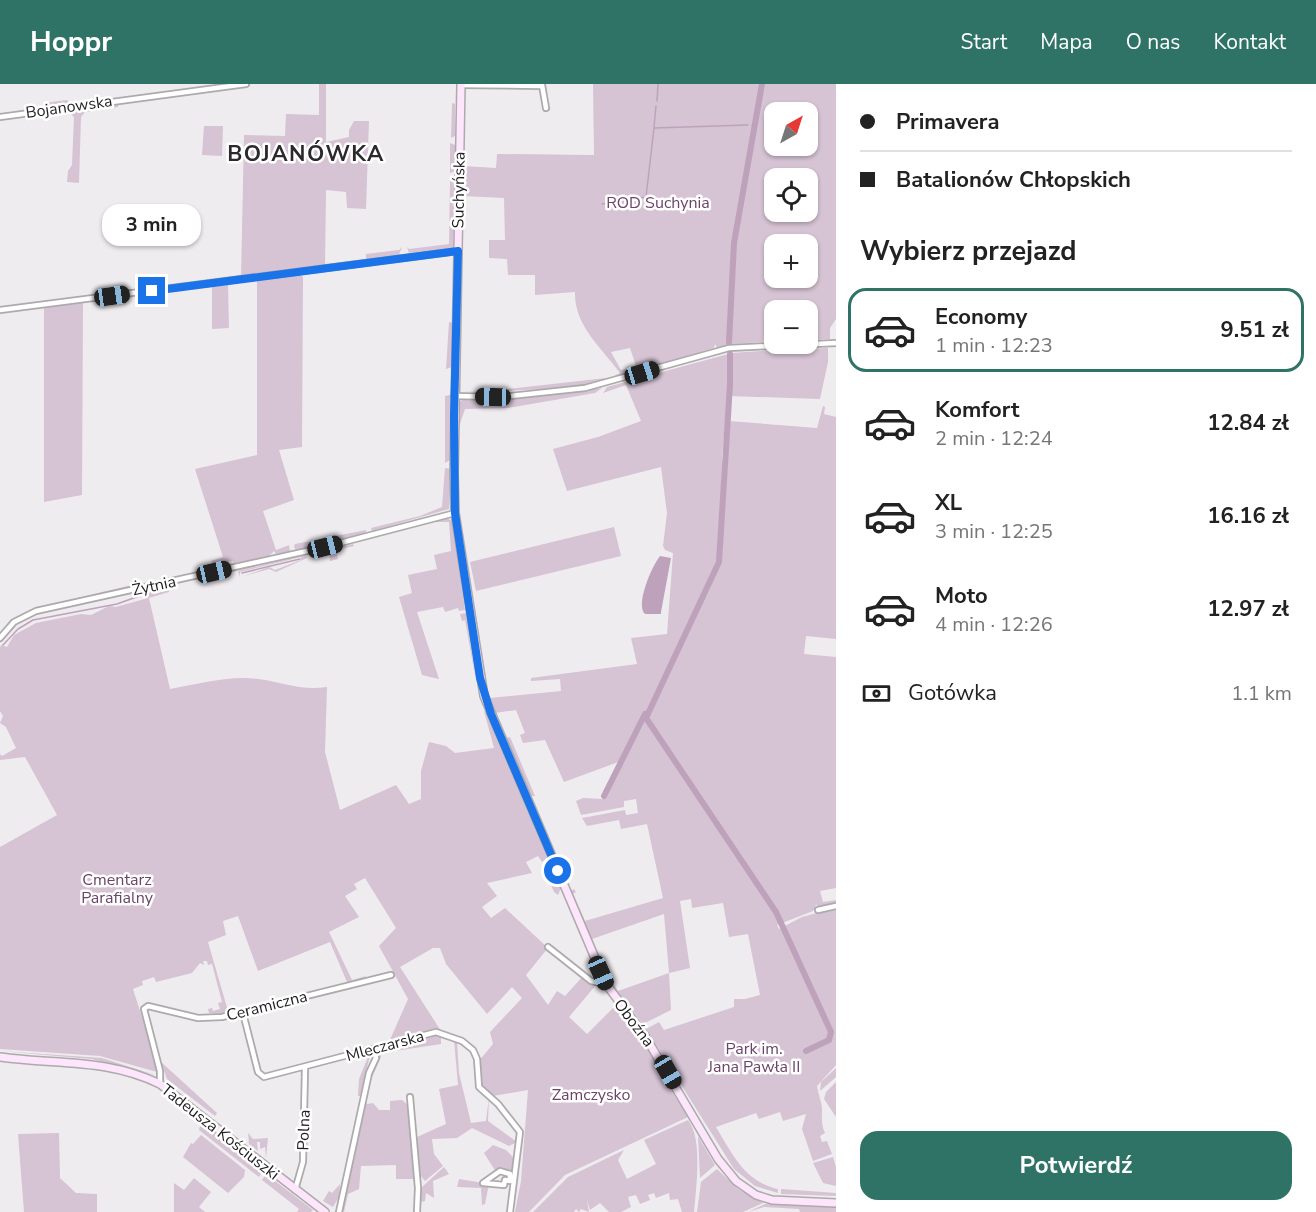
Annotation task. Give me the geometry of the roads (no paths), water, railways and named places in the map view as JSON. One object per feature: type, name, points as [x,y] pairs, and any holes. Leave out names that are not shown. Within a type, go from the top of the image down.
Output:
[{"type":"street","name":"Bojanowska","points":[[0,117],[246,84]]},
{"type":"street","points":[[461,85],[542,85],[546,108]]},
{"type":"street","name":"Suchyńska","points":[[455,513],[454,396],[461,85]]},
{"type":"street","points":[[0,310],[458,251]]},
{"type":"street","points":[[454,396],[500,397],[585,388],[610,383],[729,348],[836,343]]},
{"type":"street","name":"Żytnia","points":[[0,638],[14,622],[36,611],[314,549],[455,513]]},
{"type":"street","name":"Oboźna","points":[[455,513],[484,696],[606,984],[645,1036],[718,1159],[736,1181],[756,1195],[772,1200],[836,1203]]},
{"type":"street","points":[[818,910],[836,906]]},
{"type":"street","points":[[548,947],[591,981],[606,984]]},
{"type":"street","name":"Ceramiczna","points":[[160,1084],[160,1071],[144,1009],[152,1005],[202,1018],[243,1013],[392,975]]},
{"type":"street","name":"Mleczarska","points":[[243,1013],[261,1076],[267,1077],[436,1032],[462,1041],[476,1055],[479,1087],[498,1104],[520,1132],[510,1212]]},
{"type":"street","points":[[339,1212],[369,1073],[375,1058],[374,1049]]},
{"type":"street","name":"Tadeusza Kościuszki","points":[[0,1057],[100,1064],[141,1075],[160,1084],[325,1212]]},
{"type":"street","name":"Polna","points":[[295,1190],[303,1162],[305,1068]]},
{"type":"street","points":[[410,1097],[416,1163],[417,1212]]},
{"type":"street","points":[[500,1171],[510,1174],[510,1181],[505,1180],[504,1185],[482,1181],[500,1171]]},
{"type":"waterway","points":[[657,101],[658,84]]},
{"type":"waterway","points":[[729,342],[734,243],[762,84]]},
{"type":"waterway","points":[[654,127],[656,106]]},
{"type":"waterway","points":[[602,204],[646,197],[654,128],[748,125]]},
{"type":"waterway","points":[[730,354],[719,562],[646,718],[776,912],[831,1032],[829,1040],[806,1051]]},
{"type":"waterway","points":[[242,573],[300,559]]},
{"type":"waterway","points":[[3,645],[18,629],[33,620],[117,604],[142,595]]},
{"type":"waterway","points":[[604,796],[645,714]]},
{"type":"district","name":"BOJANÓWKA","points":[[306,154]]},
{"type":"park label","name":"ROD Suchynia","points":[[658,203]]},
{"type":"park label","name":"Cmentarz Parafialny","points":[[117,889]]},
{"type":"park label","name":"Park im. Jana Pawła II","points":[[754,1058]]},
{"type":"park label","name":"Zamczysko","points":[[591,1095]]}]
